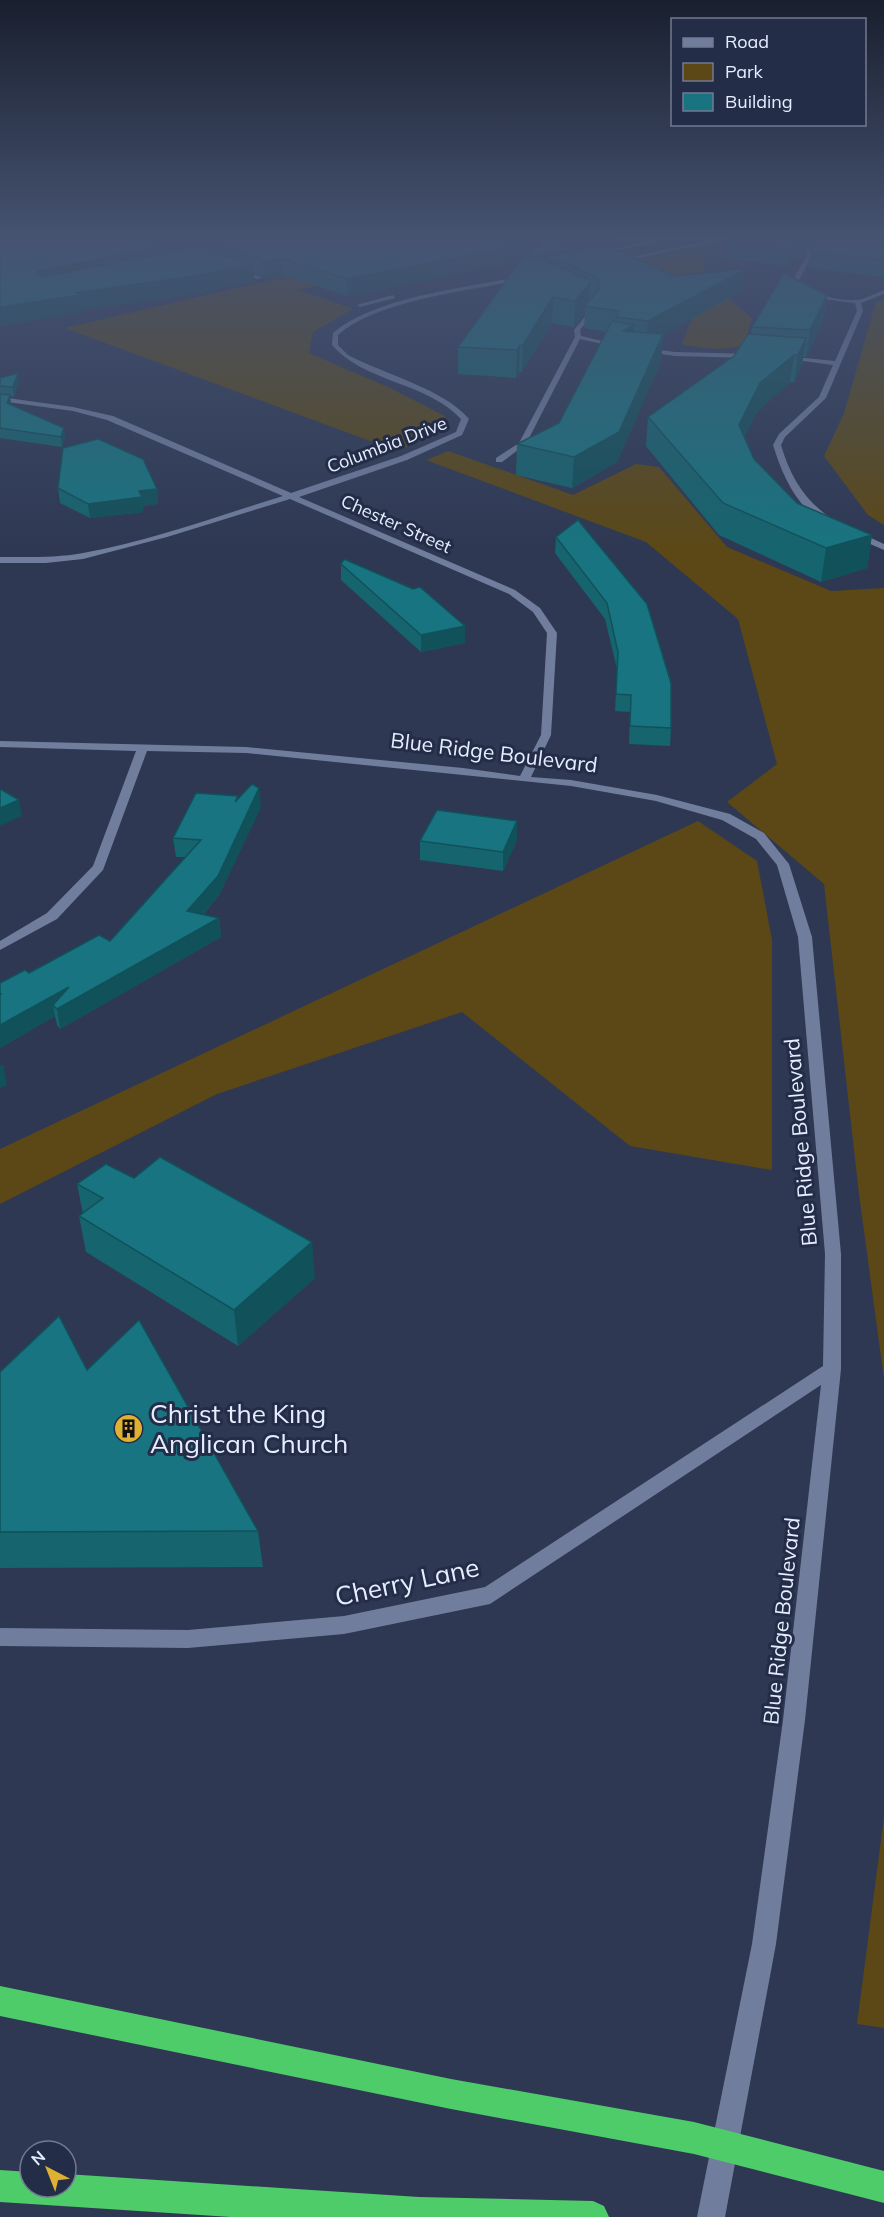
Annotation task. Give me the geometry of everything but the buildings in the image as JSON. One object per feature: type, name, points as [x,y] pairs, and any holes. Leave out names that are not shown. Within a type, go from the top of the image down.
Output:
[{"type":"highway","points":[[0,2001],[451,2094],[694,2138],[884,2187]]},
{"type":"highway","points":[[0,2186],[419,2213],[593,2217]]},
{"type":"street","name":"Columbia Drive","points":[[0,560],[46,560],[83,556],[164,535],[292,496],[434,446],[459,433],[465,420],[458,410],[438,397],[361,366],[347,357],[333,342]]},
{"type":"street","points":[[499,460],[522,444],[575,342]]},
{"type":"street","points":[[603,342],[628,348]]},
{"type":"street","points":[[835,524],[817,514],[801,499],[780,458],[777,445],[782,436],[822,398],[847,342]]},
{"type":"street","points":[[640,350],[838,363]]},
{"type":"street","name":"Chester Street","points":[[0,399],[73,409],[110,418],[512,592],[537,610],[552,633],[546,735],[524,780]]},
{"type":"street","points":[[844,530],[884,547]]},
{"type":"street","name":"Blue Ridge Boulevard","points":[[0,744],[246,750],[571,783],[657,798],[726,817],[760,836],[783,864],[805,937],[833,1254],[832,1370],[794,1720],[764,1944],[711,2217]]},
{"type":"street","points":[[0,946],[52,916],[99,867],[143,748]]},
{"type":"street","name":"Cherry Lane","points":[[0,1637],[188,1640],[344,1625],[490,1595],[832,1370]]},
{"type":"green space","points":[[104,342],[311,342],[309,353],[390,388],[445,416],[438,433],[397,451]]},
{"type":"green space","points":[[745,342],[744,345],[713,349],[682,344]]},
{"type":"green space","points":[[864,342],[884,342],[884,525],[868,515],[824,456],[844,413]]},
{"type":"green space","points":[[448,451],[573,495],[636,464],[659,467],[727,547],[831,591],[884,588],[884,1379],[859,1194],[824,884],[727,802],[777,764],[738,619],[646,542],[426,460]]},
{"type":"green space","points":[[698,821],[757,861],[772,940],[772,1170],[630,1146],[462,1012],[217,1094],[0,1204],[0,1149]]},
{"type":"green space","points":[[884,1817],[884,2028],[857,2024]]},
{"type":"place","name":"Christ the King Anglican Church","points":[[129,1429]]}]
